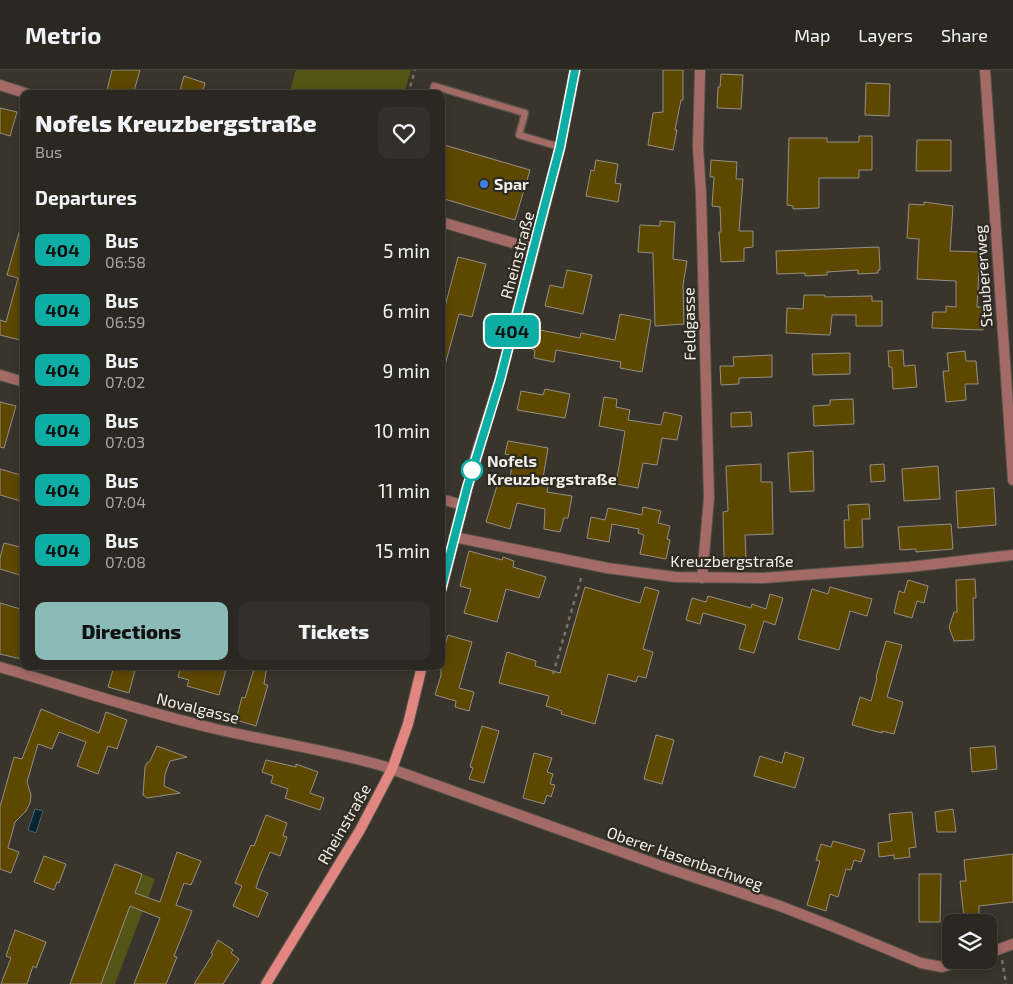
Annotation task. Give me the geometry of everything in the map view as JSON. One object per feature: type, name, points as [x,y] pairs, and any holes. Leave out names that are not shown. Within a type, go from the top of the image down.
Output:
[{"type":"main road","name":"Rheinstraße","points":[[445,574],[476,455],[500,380],[534,249],[560,147],[575,70]]},
{"type":"main road","name":"Rheinstraße","points":[[266,984],[360,830],[392,769],[408,724],[421,670]]},
{"type":"street","name":"Feldgasse","points":[[700,70],[698,147],[701,194],[709,498],[702,578]]},
{"type":"street","name":"Staubererweg","points":[[985,70],[1013,480]]},
{"type":"street","points":[[0,85],[20,91]]},
{"type":"street","points":[[445,223],[534,249]]},
{"type":"street","points":[[0,375],[20,381]]},
{"type":"street","points":[[445,501],[462,505]]},
{"type":"street","name":"Kreuzbergstraße","points":[[454,537],[586,564],[667,576],[702,578],[763,578],[902,568],[1013,555]]},
{"type":"street","name":"Novalgasse","points":[[0,667],[133,708],[216,729],[359,759],[392,769]]},
{"type":"street","name":"Oberer Hasenbachweg","points":[[392,769],[664,867],[780,906],[921,964],[942,967]]},
{"type":"street","points":[[997,949],[1013,944]]},
{"type":"lane","points":[[433,90],[434,86],[524,113],[519,135],[560,147]]},
{"type":"path","points":[[409,90],[415,70]]},
{"type":"path","points":[[553,674],[586,564]]},
{"type":"path","points":[[1000,948],[1006,984]]},
{"type":"shaded area","points":[[296,70],[411,70],[405,90],[290,90]]},
{"type":"shaded area","points":[[142,874],[155,879],[115,984],[100,984]]},
{"type":"water","points":[[35,809],[43,811],[36,833],[28,830]]},
{"type":"building","points":[[112,70],[140,70],[134,90],[107,90]]},
{"type":"building","points":[[663,70],[683,70],[683,100],[681,100],[675,130],[677,130],[673,150],[648,145],[653,113],[663,112]]},
{"type":"building","points":[[721,74],[743,75],[741,109],[717,108]]},
{"type":"building","points":[[184,76],[205,83],[203,90],[180,90]]},
{"type":"building","points":[[866,83],[890,84],[889,116],[865,115]]},
{"type":"building","points":[[0,108],[17,112],[10,136],[0,133]]},
{"type":"building","points":[[859,136],[872,136],[872,170],[859,170],[859,178],[819,178],[819,208],[793,209],[793,206],[787,205],[789,138],[827,138],[827,142],[859,142]]},
{"type":"building","points":[[917,140],[951,140],[951,171],[916,171]]},
{"type":"building","name":"Spar","points":[[445,145],[530,170],[515,220],[445,199]]},
{"type":"building","points":[[596,160],[618,164],[615,183],[621,184],[618,202],[586,196],[591,170],[594,171]]},
{"type":"building","points":[[711,160],[737,162],[736,179],[743,179],[739,231],[753,231],[753,247],[744,248],[744,261],[721,262],[720,207],[712,206],[714,177],[710,177]]},
{"type":"building","points":[[924,202],[953,206],[950,251],[980,252],[977,307],[983,307],[985,314],[983,330],[932,328],[933,312],[946,312],[946,306],[956,307],[956,281],[917,279],[919,239],[907,238],[909,204],[924,205]]},
{"type":"building","points":[[660,221],[675,222],[673,259],[687,261],[683,285],[684,324],[655,326],[653,253],[638,252],[640,225],[660,226]]},
{"type":"building","points":[[20,229],[20,340],[0,335],[0,320],[6,322],[18,278],[7,275]]},
{"type":"building","points":[[879,247],[880,270],[878,270],[878,273],[858,274],[858,270],[827,272],[827,275],[805,276],[805,273],[777,274],[776,251]]},
{"type":"building","points":[[458,257],[486,264],[472,317],[459,314],[445,365],[445,307]]},
{"type":"building","points":[[567,270],[592,275],[583,314],[545,306],[550,285],[563,288]]},
{"type":"building","points":[[804,295],[825,295],[825,297],[872,296],[872,301],[882,301],[882,326],[856,326],[856,315],[832,315],[830,335],[786,333],[787,308],[803,309]]},
{"type":"building","points":[[620,314],[651,320],[642,372],[620,368],[621,362],[556,350],[554,362],[534,358],[535,350],[532,349],[535,329],[580,338],[581,333],[615,340]]},
{"type":"building","points":[[903,350],[904,366],[915,365],[917,387],[893,389],[892,367],[889,367],[888,351]]},
{"type":"building","points":[[965,351],[966,361],[976,361],[978,384],[965,384],[966,400],[946,402],[943,371],[949,371],[947,353]]},
{"type":"building","points":[[850,353],[850,374],[813,375],[812,354]]},
{"type":"building","points":[[772,355],[772,377],[739,378],[739,384],[721,385],[720,366],[734,366],[733,357]]},
{"type":"building","points":[[545,389],[570,394],[565,418],[517,410],[521,391],[543,395]]},
{"type":"building","points":[[604,397],[617,399],[616,407],[630,410],[628,420],[661,425],[664,412],[682,416],[677,440],[662,438],[657,465],[643,463],[638,488],[616,484],[625,431],[599,426]]},
{"type":"building","points":[[853,399],[854,424],[814,426],[813,406],[830,405],[830,400]]},
{"type":"building","points":[[0,402],[16,406],[4,448],[0,447]]},
{"type":"building","points":[[751,412],[752,426],[731,427],[731,413]]},
{"type":"building","points":[[508,441],[548,448],[542,484],[548,485],[547,492],[572,496],[568,518],[564,518],[560,532],[544,529],[545,509],[517,503],[510,529],[486,522],[499,479],[509,482],[514,456],[505,454]]},
{"type":"building","points":[[813,451],[814,491],[790,492],[788,453]]},
{"type":"building","points":[[761,464],[761,482],[772,482],[773,534],[745,535],[746,558],[724,558],[723,512],[728,511],[726,466]]},
{"type":"building","points":[[884,464],[885,481],[871,482],[870,465]]},
{"type":"building","points":[[938,466],[940,499],[904,501],[902,469]]},
{"type":"building","points":[[0,469],[20,475],[20,501],[0,495]]},
{"type":"building","points":[[994,488],[996,525],[958,528],[956,491]]},
{"type":"building","points":[[869,504],[870,519],[862,519],[863,547],[845,548],[844,520],[849,520],[848,505]]},
{"type":"building","points":[[643,507],[661,511],[658,523],[670,526],[667,539],[670,540],[666,559],[640,554],[644,535],[638,533],[639,529],[612,524],[609,542],[587,538],[591,517],[605,520],[608,508],[642,515]]},
{"type":"building","points":[[951,524],[953,549],[916,552],[916,549],[900,550],[898,527]]},
{"type":"building","points":[[4,543],[20,547],[20,575],[0,569],[0,558]]},
{"type":"building","points":[[469,551],[502,560],[503,557],[514,561],[513,567],[546,577],[539,598],[506,589],[497,622],[464,613],[471,589],[460,586]]},
{"type":"building","points":[[975,579],[976,598],[973,598],[974,640],[954,641],[949,627],[954,612],[957,612],[956,580]]},
{"type":"building","points":[[908,580],[928,586],[924,603],[917,601],[912,618],[894,613],[899,591],[904,593]]},
{"type":"building","points":[[585,587],[640,603],[645,587],[659,591],[643,649],[653,652],[646,678],[638,676],[636,682],[608,674],[595,724],[561,714],[562,711],[546,706],[549,696],[499,683],[507,652],[536,661],[535,666],[560,673]]},
{"type":"building","points":[[830,587],[872,599],[867,616],[850,611],[839,650],[798,639],[812,589],[828,594]]},
{"type":"building","points":[[770,594],[783,598],[775,625],[764,621],[754,653],[739,649],[746,625],[703,613],[700,624],[686,620],[692,598],[706,602],[708,596],[751,608],[752,604],[766,609]]},
{"type":"building","points":[[0,603],[20,609],[20,659],[0,654]]},
{"type":"building","points":[[448,635],[472,642],[459,688],[474,692],[469,711],[455,707],[456,701],[435,695],[441,670],[445,670],[445,645]]},
{"type":"building","points":[[886,641],[902,645],[887,697],[903,702],[894,734],[882,731],[882,733],[852,725],[860,697],[871,701]]},
{"type":"building","points":[[113,670],[135,670],[129,693],[108,687]]},
{"type":"building","points":[[180,670],[226,670],[219,695],[187,686],[189,680],[178,677]]},
{"type":"building","points":[[254,670],[266,670],[264,684],[268,685],[256,726],[236,720],[242,697],[245,698]]},
{"type":"building","points":[[41,709],[99,733],[106,712],[127,720],[117,749],[108,746],[98,774],[77,766],[86,742],[59,732],[52,749],[38,744],[27,782],[31,795],[30,803],[26,811],[15,822],[8,848],[19,852],[11,873],[0,869],[0,807],[14,757],[22,759]]},
{"type":"building","points":[[482,726],[499,731],[484,783],[469,779],[473,768],[470,767]]},
{"type":"building","points":[[656,735],[674,740],[662,784],[644,779]]},
{"type":"building","points":[[157,746],[187,757],[170,761],[165,774],[164,786],[180,793],[147,798],[143,795],[145,767]]},
{"type":"building","points":[[995,746],[997,769],[972,772],[970,748]]},
{"type":"building","points":[[785,752],[804,758],[795,788],[754,776],[760,756],[782,763]]},
{"type":"building","points":[[534,753],[552,758],[547,772],[553,774],[550,784],[555,785],[551,797],[547,795],[544,804],[523,798]]},
{"type":"building","points":[[266,760],[296,767],[296,764],[318,772],[310,793],[324,798],[320,810],[285,798],[288,789],[271,783],[273,776],[262,772]]},
{"type":"building","points":[[953,809],[956,832],[937,832],[935,812]]},
{"type":"building","points":[[912,812],[916,847],[909,848],[910,857],[894,859],[894,855],[879,857],[878,843],[892,841],[889,814]]},
{"type":"building","points":[[266,815],[287,823],[283,836],[287,837],[280,856],[270,852],[259,878],[256,888],[268,893],[258,917],[233,906],[242,886],[235,883],[251,845],[254,846]]},
{"type":"building","points":[[833,841],[865,850],[861,862],[854,860],[851,870],[846,869],[838,897],[830,894],[826,911],[807,905],[820,861],[816,860],[821,844],[831,847]]},
{"type":"building","points":[[177,852],[201,861],[191,885],[184,883],[176,905],[192,911],[174,956],[177,957],[166,984],[134,984],[160,918],[130,906],[101,984],[70,984],[115,864],[142,874],[135,893],[160,902]]},
{"type":"building","points":[[1013,854],[1013,902],[979,906],[979,914],[964,914],[960,881],[966,881],[964,860]]},
{"type":"building","points":[[44,856],[66,864],[59,883],[57,882],[54,890],[34,882]]},
{"type":"building","points":[[919,874],[941,874],[940,922],[919,922]]},
{"type":"building","points":[[15,930],[46,942],[36,968],[33,966],[27,984],[1,984],[11,958],[6,956]]},
{"type":"building","points":[[218,940],[233,950],[231,953],[239,959],[223,984],[194,984],[213,954],[211,953]]},
{"type":"bus line","name":"404","points":[[445,574],[476,455],[500,380],[560,147],[575,70]]},
{"type":"place","name":"Spar","points":[[484,184]]},
{"type":"place","name":"Nofels Kreuzbergstraße","points":[[472,470]]}]
